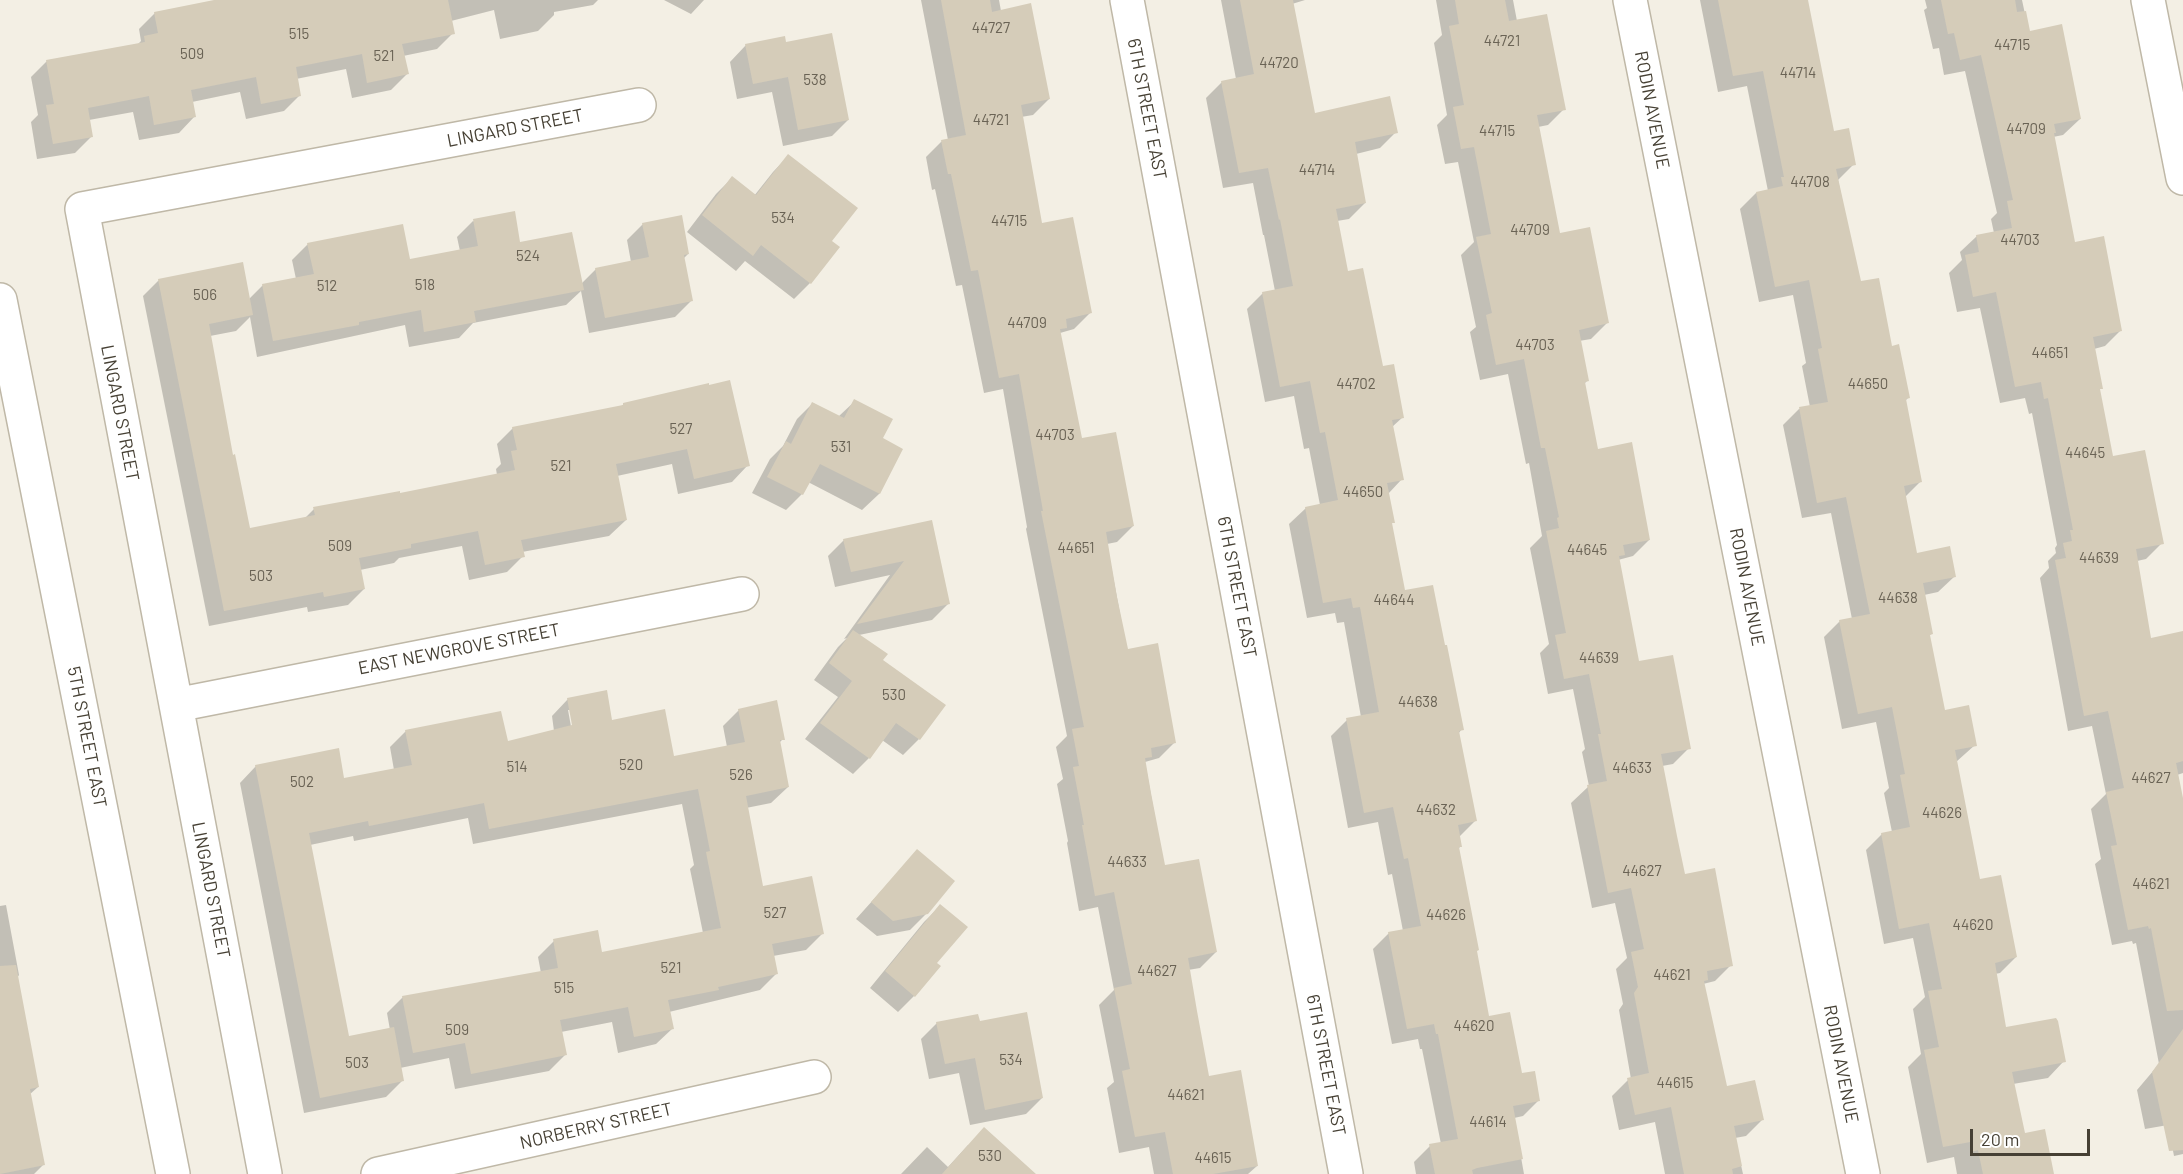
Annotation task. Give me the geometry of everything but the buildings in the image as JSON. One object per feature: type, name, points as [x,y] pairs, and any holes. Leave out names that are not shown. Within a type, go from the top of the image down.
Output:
[{"type":"street","name":"6TH STREET EAST","points":[[1127,0],[1346,1174]]},
{"type":"street","name":"RODIN AVENUE","points":[[1630,0],[1863,1174]]},
{"type":"street","points":[[2148,0],[2183,178]]},
{"type":"street","name":"LINGARD STREET","points":[[265,1174],[82,209],[639,105]]},
{"type":"street","name":"5TH STREET EAST","points":[[0,300],[173,1174]]},
{"type":"street","name":"EAST NEWGROVE STREET","points":[[176,705],[741,594]]},
{"type":"street","name":"NORBERRY STREET","points":[[378,1174],[814,1077]]}]
